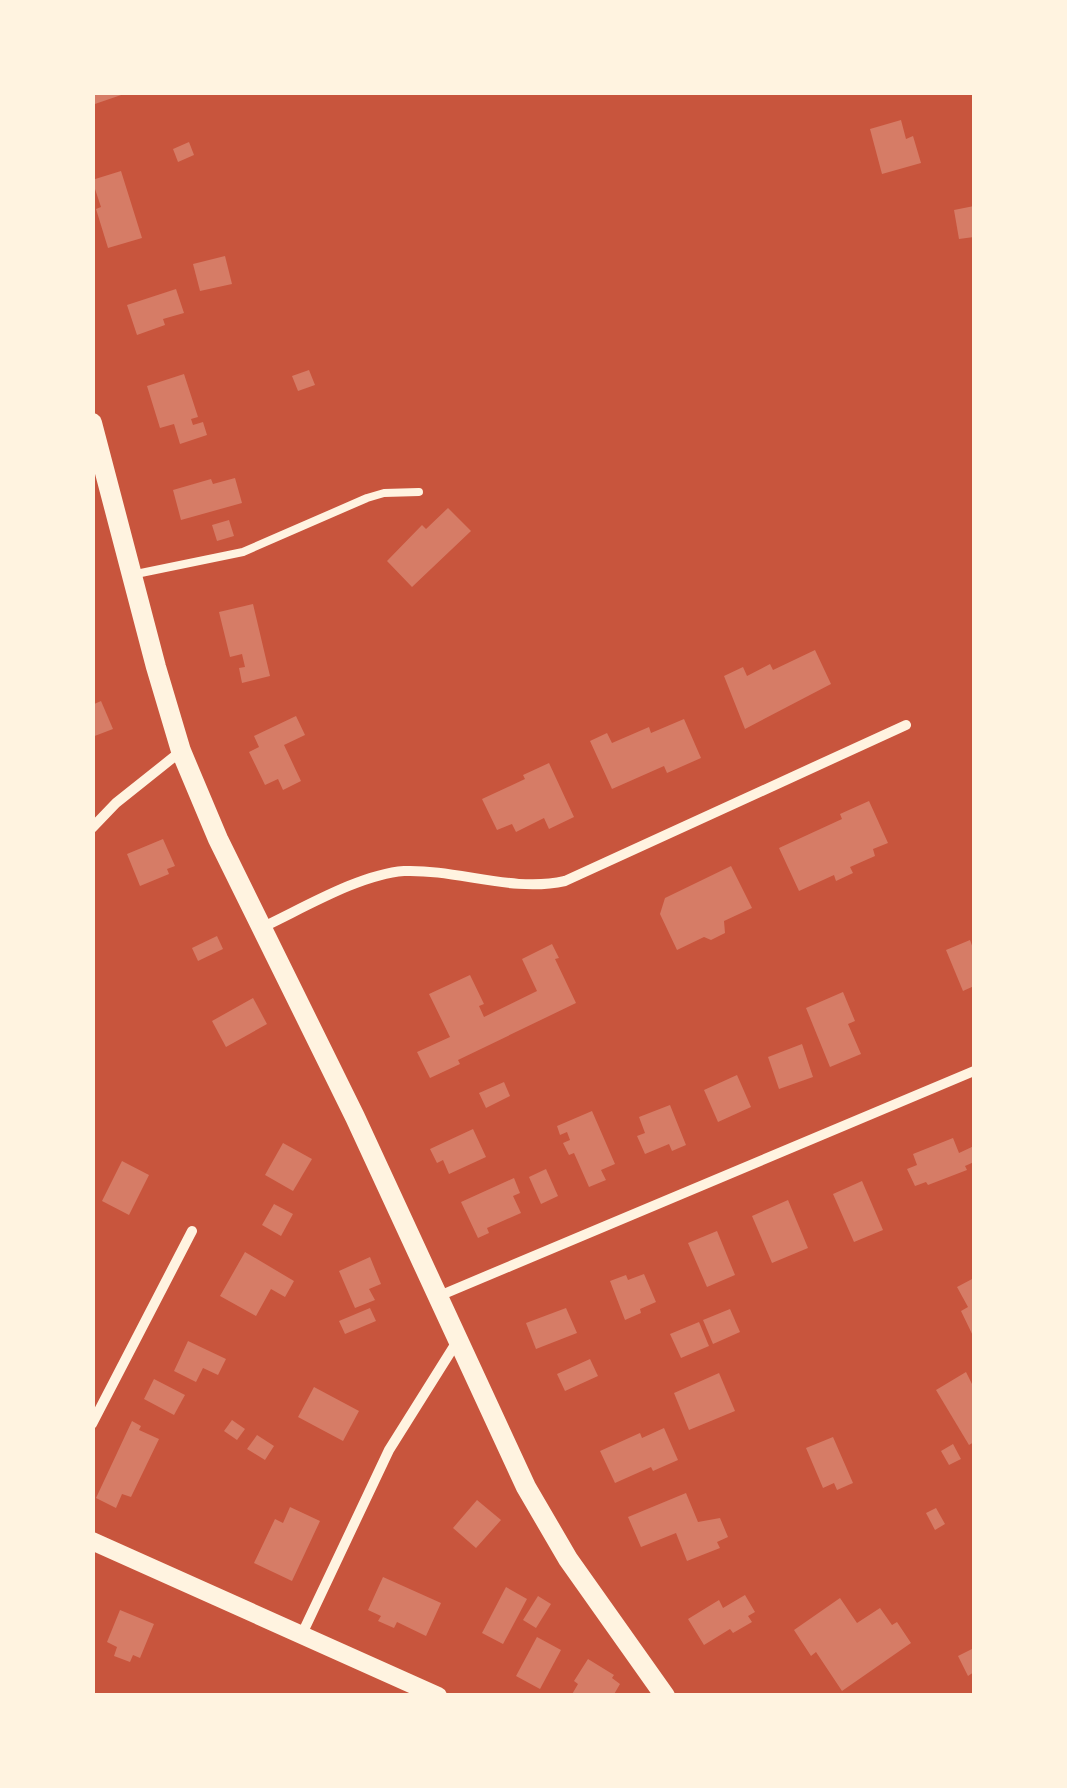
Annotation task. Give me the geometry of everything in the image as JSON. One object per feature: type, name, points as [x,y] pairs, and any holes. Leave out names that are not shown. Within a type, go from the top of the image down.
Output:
[{"type":"main road","points":[[92,423],[181,751],[260,928],[547,1526],[660,1694]]},
{"type":"street","points":[[260,928],[373,878],[397,872],[532,884],[565,880],[906,724]]},
{"type":"street","points":[[93,824],[181,751]]},
{"type":"street","points":[[439,1296],[974,1072]]},
{"type":"street","points":[[92,1424],[192,1231]]},
{"type":"street","points":[[302,1634],[389,1450],[458,1339]]},
{"type":"street","points":[[92,1541],[438,1696]]},
{"type":"lane","points":[[132,575],[243,552],[384,493],[420,492]]},
{"type":"building","points":[[92,92],[127,92],[127,93],[92,105]]},
{"type":"building","points":[[901,120],[906,139],[913,136],[921,163],[882,174],[870,129]]},
{"type":"building","points":[[189,142],[194,155],[178,162],[173,149]]},
{"type":"building","points":[[121,171],[142,238],[108,248],[92,180]]},
{"type":"building","points":[[974,206],[974,237],[959,239],[954,210]]},
{"type":"building","points":[[225,256],[232,284],[200,291],[193,264]]},
{"type":"building","points":[[176,289],[184,313],[163,319],[165,325],[137,335],[127,305]]},
{"type":"building","points":[[309,370],[315,385],[298,391],[292,376]]},
{"type":"building","points":[[184,374],[198,417],[191,419],[193,425],[203,422],[207,435],[180,444],[174,424],[160,428],[147,386]]},
{"type":"building","points":[[235,478],[242,503],[181,520],[173,490],[211,479],[213,484]]},
{"type":"building","points":[[448,508],[471,531],[412,587],[387,561],[422,525],[426,529]]},
{"type":"building","points":[[229,520],[234,536],[217,541],[212,525]]},
{"type":"building","points":[[253,604],[270,676],[242,683],[242,654],[230,657],[219,612]]},
{"type":"building","points":[[815,650],[831,684],[745,729],[724,676],[743,667],[747,676],[770,664],[773,670]]},
{"type":"building","points":[[101,701],[113,729],[92,737],[92,705]]},
{"type":"building","points":[[296,716],[305,735],[284,745],[301,781],[283,790],[278,779],[265,785],[249,752],[259,747],[254,736]]},
{"type":"building","points":[[684,719],[701,758],[667,773],[664,766],[612,789],[590,741],[607,733],[612,743],[649,727],[651,733]]},
{"type":"building","points":[[549,763],[574,817],[549,829],[544,818],[516,832],[512,824],[497,830],[482,799]]},
{"type":"building","points":[[869,801],[888,843],[873,849],[875,856],[850,867],[853,873],[836,881],[834,875],[799,891],[779,848],[842,819],[840,814]]},
{"type":"building","points":[[163,839],[175,866],[167,869],[169,874],[140,886],[127,854]]},
{"type":"building","points":[[731,866],[752,908],[724,921],[725,933],[711,940],[704,937],[677,950],[660,914],[665,898]]},
{"type":"building","points":[[217,936],[223,949],[198,961],[192,948]]},
{"type":"building","points":[[970,940],[974,951],[974,986],[963,991],[946,950]]},
{"type":"building","points":[[552,944],[576,1003],[458,1060],[460,1064],[430,1078],[417,1052],[450,1037],[429,994],[470,975],[484,1004],[479,1006],[484,1017],[537,991],[522,959]]},
{"type":"building","points":[[843,992],[855,1021],[848,1024],[861,1054],[830,1067],[806,1008]]},
{"type":"building","points":[[253,998],[267,1024],[226,1047],[212,1021]]},
{"type":"building","points":[[802,1044],[813,1077],[779,1089],[768,1057]]},
{"type":"building","points":[[737,1075],[751,1107],[718,1122],[704,1090]]},
{"type":"building","points":[[504,1082],[510,1096],[486,1108],[479,1093]]},
{"type":"building","points":[[670,1105],[686,1145],[672,1151],[669,1144],[645,1154],[637,1136],[645,1133],[639,1117]]},
{"type":"building","points":[[592,1111],[615,1164],[601,1170],[606,1180],[589,1187],[574,1153],[569,1155],[563,1143],[570,1140],[567,1132],[560,1135],[557,1126]]},
{"type":"building","points":[[473,1129],[486,1157],[449,1174],[443,1160],[437,1163],[430,1149]]},
{"type":"building","points":[[953,1138],[959,1153],[974,1146],[974,1162],[965,1166],[967,1170],[915,1186],[907,1169],[917,1165],[913,1154]]},
{"type":"building","points":[[283,1143],[312,1159],[293,1191],[265,1175]]},
{"type":"building","points":[[122,1161],[149,1175],[129,1215],[102,1201]]},
{"type":"building","points":[[546,1169],[558,1196],[541,1204],[529,1177]]},
{"type":"building","points":[[514,1178],[520,1193],[513,1196],[521,1213],[487,1228],[489,1233],[478,1238],[461,1202]]},
{"type":"building","points":[[862,1181],[883,1230],[854,1242],[833,1194]]},
{"type":"building","points":[[788,1200],[808,1248],[772,1263],[752,1216]]},
{"type":"building","points":[[274,1204],[293,1214],[281,1236],[262,1225]]},
{"type":"building","points":[[717,1231],[735,1275],[707,1287],[688,1243]]},
{"type":"building","points":[[245,1252],[294,1281],[285,1297],[271,1289],[256,1316],[220,1296]]},
{"type":"building","points":[[370,1257],[381,1284],[369,1289],[375,1300],[355,1308],[339,1271]]},
{"type":"building","points":[[644,1274],[656,1302],[625,1320],[610,1281]]},
{"type":"building","points":[[974,1278],[974,1338],[961,1311],[968,1307],[957,1287]]},
{"type":"building","points":[[370,1308],[376,1321],[345,1334],[339,1321]]},
{"type":"building","points":[[566,1308],[577,1333],[536,1349],[526,1323]]},
{"type":"building","points":[[730,1309],[740,1332],[713,1344],[703,1320]]},
{"type":"building","points":[[699,1322],[709,1346],[681,1358],[670,1334]]},
{"type":"building","points":[[188,1341],[226,1359],[218,1375],[203,1368],[196,1382],[174,1371]]},
{"type":"building","points":[[590,1359],[598,1376],[565,1391],[557,1374]]},
{"type":"building","points":[[966,1372],[974,1388],[974,1442],[969,1445],[936,1390]]},
{"type":"building","points":[[719,1373],[735,1411],[689,1430],[674,1393]]},
{"type":"building","points":[[154,1379],[185,1395],[174,1415],[144,1399]]},
{"type":"building","points":[[314,1387],[359,1411],[343,1441],[298,1417]]},
{"type":"building","points":[[232,1420],[245,1429],[237,1440],[224,1431]]},
{"type":"building","points":[[132,1421],[141,1426],[139,1430],[159,1439],[131,1497],[122,1494],[116,1508],[96,1498]]},
{"type":"building","points":[[664,1428],[678,1460],[615,1483],[600,1451],[640,1433],[642,1438]]},
{"type":"building","points":[[257,1435],[274,1446],[265,1460],[247,1449]]},
{"type":"building","points":[[833,1437],[853,1483],[837,1490],[834,1483],[823,1488],[806,1448]]},
{"type":"building","points":[[953,1444],[961,1459],[949,1465],[941,1451]]},
{"type":"building","points":[[686,1493],[698,1522],[720,1518],[728,1537],[717,1542],[720,1548],[687,1561],[676,1533],[641,1547],[628,1517]]},
{"type":"building","points":[[477,1500],[501,1520],[476,1548],[453,1528]]},
{"type":"building","points":[[290,1507],[320,1521],[292,1581],[254,1563],[275,1519],[283,1523]]},
{"type":"building","points":[[936,1508],[945,1524],[935,1530],[926,1513]]},
{"type":"building","points":[[383,1577],[441,1603],[426,1636],[397,1622],[394,1628],[378,1621],[381,1616],[368,1610]]},
{"type":"building","points":[[506,1587],[527,1599],[503,1644],[482,1633]]},
{"type":"building","points":[[745,1595],[755,1612],[748,1616],[752,1622],[733,1633],[730,1629],[704,1645],[688,1619],[719,1600],[723,1608]]},
{"type":"building","points":[[538,1596],[551,1604],[536,1628],[523,1620]]},
{"type":"building","points":[[840,1598],[857,1623],[880,1608],[892,1625],[897,1622],[911,1643],[842,1691],[816,1652],[811,1656],[794,1630]]},
{"type":"building","points":[[120,1610],[154,1624],[140,1658],[133,1655],[130,1662],[114,1656],[117,1647],[107,1642]]},
{"type":"building","points":[[537,1637],[561,1650],[540,1689],[516,1676]]},
{"type":"building","points":[[974,1648],[974,1672],[968,1676],[958,1656]]},
{"type":"building","points":[[588,1659],[614,1675],[612,1678],[620,1684],[613,1696],[571,1696],[578,1684],[574,1681]]}]
